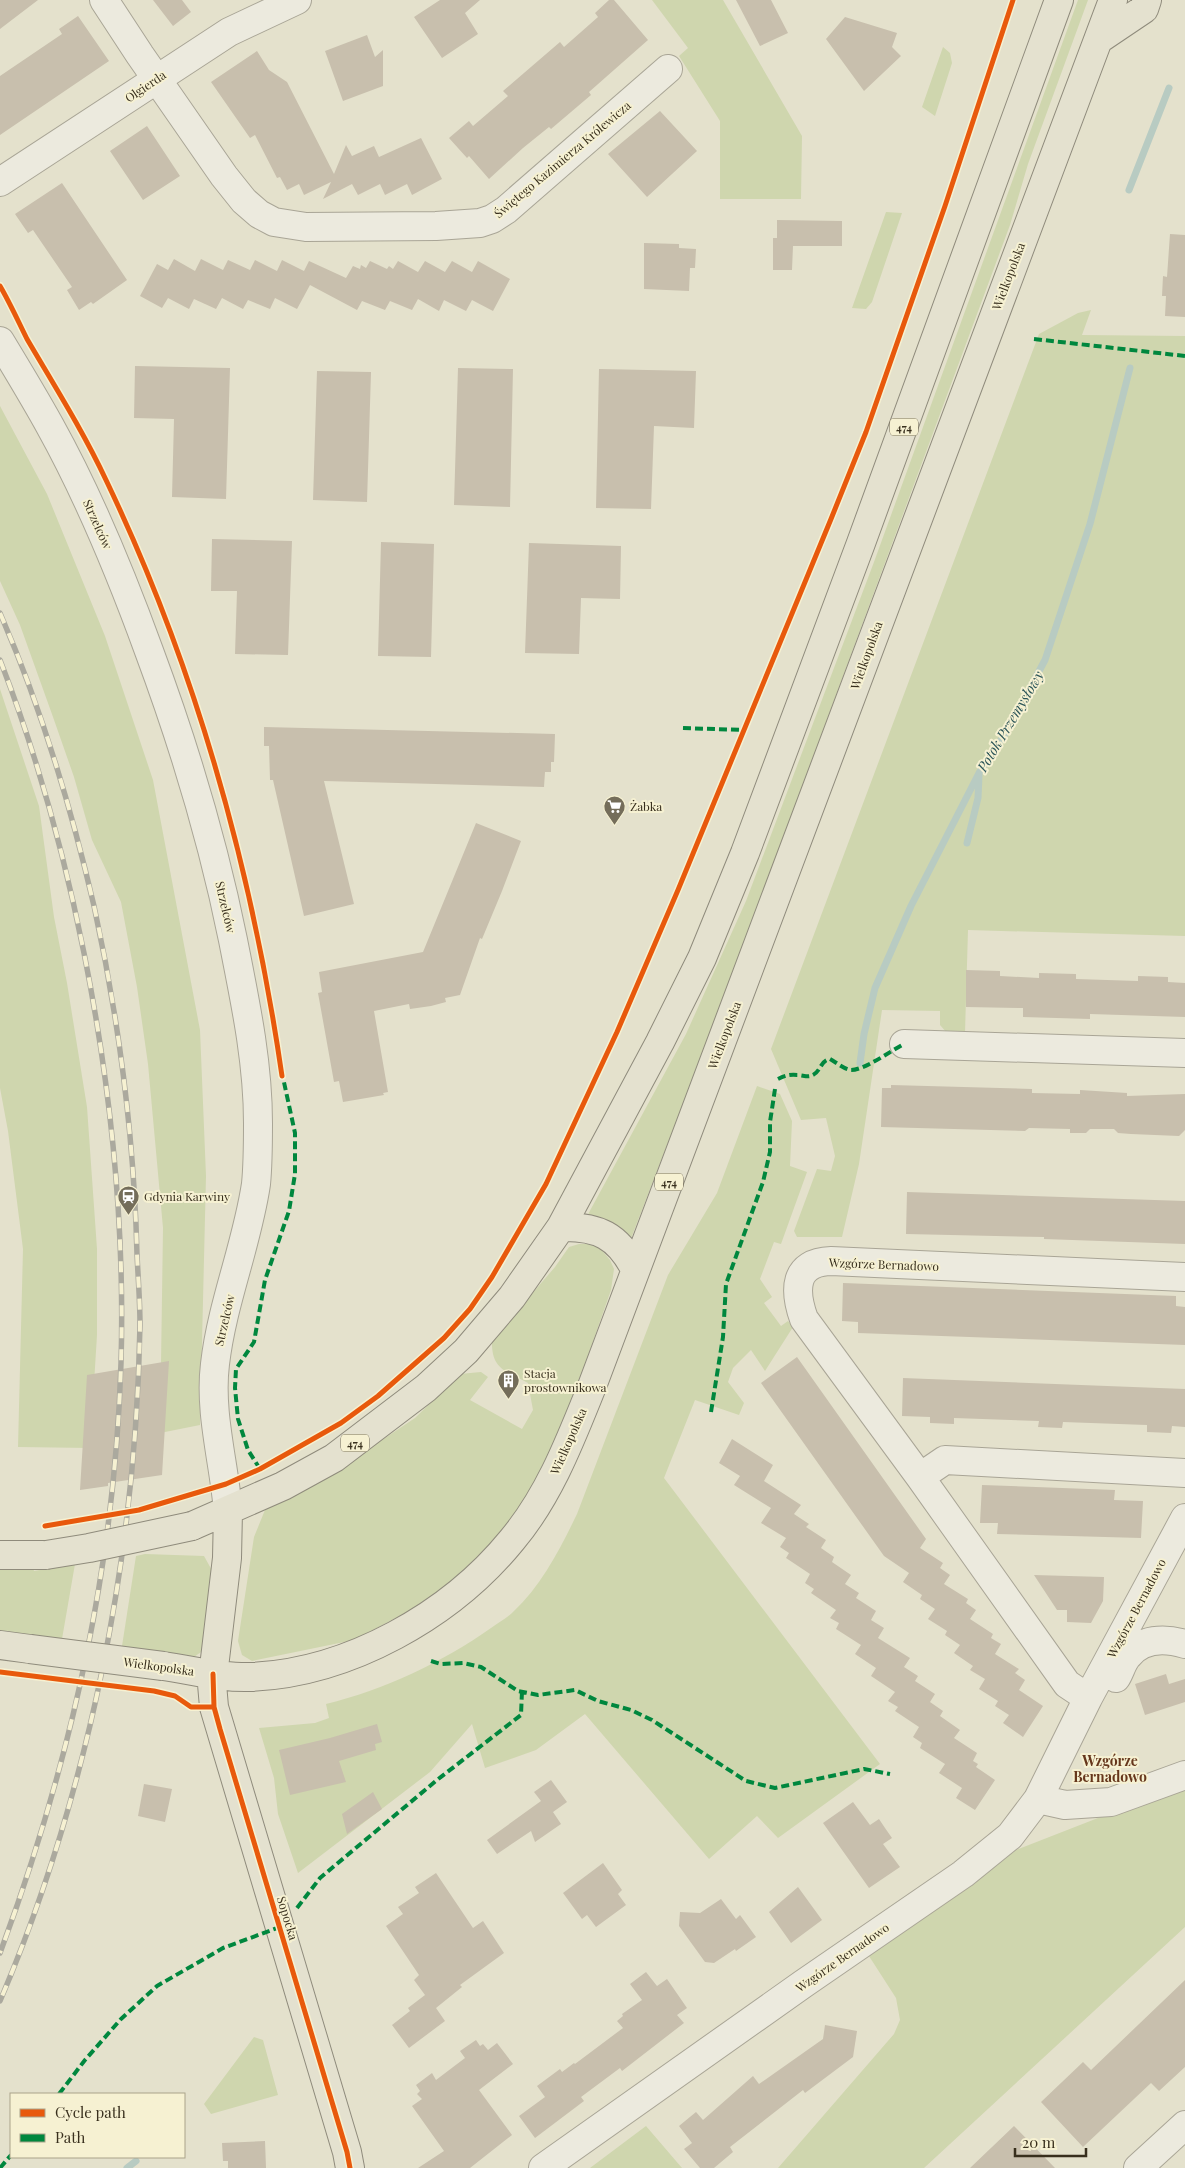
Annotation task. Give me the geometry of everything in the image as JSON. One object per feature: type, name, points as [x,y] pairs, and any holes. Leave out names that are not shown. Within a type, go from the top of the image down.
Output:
[{"type":"main road","name":"474","points":[[0,1555],[46,1555],[89,1548],[192,1526],[283,1486],[334,1458],[426,1388],[466,1351],[512,1297],[561,1227],[694,975],[741,862],[865,533],[1059,0]]},
{"type":"main road","name":"Wielkopolska","points":[[0,1645],[213,1674],[250,1677],[282,1673],[316,1666],[357,1652],[378,1644],[423,1620],[472,1582],[513,1540],[539,1501],[567,1448],[1113,0]]},
{"type":"main road","points":[[1098,40],[1144,9],[1147,0]]},
{"type":"main road","points":[[561,1227],[578,1226],[596,1230],[613,1239],[626,1252],[635,1269]]},
{"type":"main road","name":"Sopocka","points":[[228,1511],[227,1558],[213,1674],[214,1707],[342,2135],[350,2168]]},
{"type":"street","name":"Świętego Kazimierza Królewicza","points":[[104,0],[224,176],[244,201],[259,214],[274,222],[306,226],[436,226],[480,223],[492,219],[506,210],[668,69]]},
{"type":"street","name":"Olgierda","points":[[0,182],[156,78],[229,32],[290,4]]},
{"type":"street","name":"Strzelców","points":[[0,341],[50,426],[92,509],[124,583],[170,708],[203,812],[226,905],[240,973],[256,1071],[258,1155],[256,1184],[250,1214],[215,1361],[213,1387],[215,1412],[228,1511]]},
{"type":"street","points":[[904,1044],[1185,1053]]},
{"type":"street","name":"Wzgórze Bernadowo","points":[[1185,1276],[820,1261],[809,1265],[799,1280],[797,1299],[804,1319],[920,1477],[1067,1684],[1088,1698],[1102,1694],[1113,1686],[1127,1656],[1140,1645],[1154,1640],[1171,1640],[1185,1644]]},
{"type":"street","points":[[920,1477],[945,1460],[1185,1473]]},
{"type":"street","name":"Wzgórze Bernadowo","points":[[543,2168],[803,1984],[963,1874],[1010,1836],[1038,1799],[1088,1698],[1185,1518]]},
{"type":"street","points":[[1038,1799],[1065,1805],[1111,1802],[1185,1775]]},
{"type":"street","points":[[1138,2168],[1185,2125]]},
{"type":"green space","points":[[652,0],[723,0],[802,136],[801,199],[720,199],[720,121],[679,56],[688,48]]},
{"type":"green space","points":[[1078,0],[1088,0],[1028,164],[1010,225],[728,987],[630,1241],[586,1218],[686,1034],[746,901],[874,562]]},
{"type":"green space","points":[[943,47],[950,53],[952,63],[935,116],[922,107]]},
{"type":"green space","points":[[886,212],[902,213],[872,302],[866,309],[852,308]]},
{"type":"green space","points":[[1091,310],[1082,335],[1185,336],[1185,936],[968,930],[965,1033],[947,1033],[940,1025],[940,1011],[882,1010],[859,1164],[842,1237],[797,1237],[794,1231],[817,1169],[831,1171],[835,1156],[826,1118],[801,1120],[771,1049],[1039,334],[1078,313]]},
{"type":"green space","points":[[0,406],[47,494],[105,636],[153,780],[200,1030],[206,1176],[200,1425],[160,1433],[163,1228],[148,1064],[137,987],[121,902],[92,840],[74,777],[53,717],[20,625],[0,581]]},
{"type":"green space","points":[[0,689],[39,806],[54,917],[67,983],[87,1107],[97,1249],[97,1335],[90,1448],[18,1447],[23,1249],[8,1131],[0,1088]]},
{"type":"green space","points":[[757,1086],[780,1094],[792,1121],[790,1166],[807,1172],[781,1244],[774,1242],[760,1279],[772,1297],[764,1303],[781,1326],[788,1321],[793,1327],[765,1371],[751,1350],[733,1368],[728,1382],[744,1403],[739,1415],[695,1400],[664,1478],[880,1764],[778,1838],[757,1816],[709,1859],[585,1714],[536,1750],[485,1768],[472,1724],[430,1772],[298,1873],[278,1814],[274,1778],[259,1728],[315,1723],[329,1718],[326,1704],[391,1683],[453,1652],[508,1616],[533,1590],[557,1553],[577,1514],[668,1275],[717,1193]]},
{"type":"green space","points":[[579,1244],[599,1247],[610,1260],[614,1269],[611,1290],[582,1373],[532,1495],[497,1539],[449,1586],[407,1612],[354,1640],[252,1661],[242,1655],[238,1641],[254,1537],[265,1510],[370,1448],[415,1418],[460,1374],[481,1372],[488,1377],[470,1400],[522,1429],[533,1410],[528,1383],[501,1368],[494,1357],[492,1340],[555,1267],[569,1247]]},
{"type":"green space","points":[[145,1554],[204,1556],[214,1574],[204,1643],[201,1652],[194,1657],[122,1646],[136,1556]]},
{"type":"green space","points":[[75,1564],[62,1639],[0,1631],[0,1568],[33,1567],[34,1571]]},
{"type":"green space","points":[[1185,1784],[1185,1927],[924,2168],[778,2168],[894,2034],[900,2020],[896,1998],[867,1953],[1008,1853]]},
{"type":"green space","points":[[254,2037],[263,2040],[278,2095],[211,2114],[204,2104]]},
{"type":"green space","points":[[646,2126],[682,2168],[590,2168]]},
{"type":"building","points":[[0,0],[38,0],[0,29]]},
{"type":"building","points":[[153,0],[182,0],[191,12],[173,26]]},
{"type":"building","points":[[440,0],[480,0],[465,13],[478,34],[442,58],[414,17]]},
{"type":"building","points":[[609,0],[614,0],[648,40],[589,92],[591,95],[551,129],[549,127],[523,148],[489,179],[469,156],[467,158],[449,138],[469,121],[473,126],[508,96],[503,91],[560,42],[564,47],[598,17],[595,13]]},
{"type":"building","points":[[736,0],[771,0],[788,33],[760,46]]},
{"type":"building","points":[[78,16],[109,61],[0,135],[0,76],[62,34],[59,29]]},
{"type":"building","points":[[845,17],[897,33],[892,47],[901,56],[864,91],[826,39]]},
{"type":"building","points":[[367,35],[375,57],[383,50],[383,86],[343,101],[325,51]]},
{"type":"building","points":[[257,51],[269,70],[287,82],[334,174],[346,145],[352,156],[374,146],[379,157],[421,138],[442,179],[412,195],[407,184],[385,195],[380,184],[358,195],[352,184],[323,199],[331,182],[304,195],[299,184],[287,190],[280,177],[277,178],[255,135],[250,138],[211,82]]},
{"type":"building","points":[[660,111],[697,151],[647,197],[608,154]]},
{"type":"building","points":[[147,126],[180,176],[143,200],[110,151]]},
{"type":"building","points":[[62,183],[127,280],[93,304],[91,302],[79,310],[67,290],[72,287],[33,230],[28,233],[15,214]]},
{"type":"building","points":[[777,220],[842,221],[842,246],[793,246],[792,270],[773,270],[773,238],[777,238]]},
{"type":"building","points":[[1170,234],[1185,235],[1185,317],[1165,316],[1166,296],[1162,296],[1163,276],[1167,277]]},
{"type":"building","points":[[644,243],[679,244],[679,248],[696,249],[695,268],[690,268],[689,291],[644,289]]},
{"type":"building","points":[[174,259],[195,271],[201,259],[223,270],[228,260],[250,270],[255,260],[277,271],[282,260],[304,271],[309,261],[346,278],[353,266],[360,269],[361,265],[366,268],[370,261],[387,269],[389,266],[393,269],[398,261],[418,272],[425,261],[445,272],[452,261],[472,272],[478,261],[510,279],[493,311],[472,300],[466,311],[444,300],[439,311],[418,299],[412,310],[390,301],[385,310],[362,301],[357,310],[310,285],[297,309],[275,298],[270,309],[248,300],[243,309],[222,298],[216,309],[194,299],[189,309],[168,298],[162,308],[140,296],[157,264],[168,270]]},
{"type":"building","points":[[135,366],[230,368],[226,499],[172,497],[174,419],[134,418]]},
{"type":"building","points":[[458,368],[513,369],[510,507],[454,505]]},
{"type":"building","points":[[599,369],[696,371],[694,428],[654,426],[651,509],[596,508]]},
{"type":"building","points":[[317,371],[371,372],[367,502],[313,500]]},
{"type":"building","points":[[212,539],[292,541],[288,655],[235,654],[237,591],[211,591]]},
{"type":"building","points":[[381,542],[434,544],[431,657],[378,656]]},
{"type":"building","points":[[529,543],[621,546],[620,599],[581,598],[579,654],[525,653]]},
{"type":"building","points":[[264,727],[555,734],[554,762],[551,762],[551,772],[545,772],[544,787],[324,781],[354,904],[304,916],[273,780],[270,780],[269,746],[264,746]]},
{"type":"building","points":[[476,823],[521,841],[482,939],[480,938],[460,995],[445,998],[446,1002],[431,1006],[410,1009],[409,1004],[374,1011],[388,1092],[383,1093],[384,1095],[343,1102],[339,1081],[334,1082],[318,993],[322,992],[319,972],[423,952]]},
{"type":"building","points":[[966,970],[1000,971],[1000,976],[1039,978],[1039,973],[1076,974],[1076,979],[1138,981],[1138,976],[1168,977],[1168,982],[1185,983],[1185,1017],[1090,1014],[1090,1019],[1023,1017],[1023,1008],[966,1007]]},
{"type":"building","points":[[891,1085],[1032,1089],[1032,1093],[1080,1094],[1080,1090],[1127,1093],[1127,1096],[1185,1094],[1185,1130],[1179,1136],[1118,1133],[1114,1129],[1090,1129],[1086,1133],[1070,1133],[1070,1129],[1029,1128],[1025,1131],[881,1127],[882,1088],[891,1088]]},
{"type":"building","points":[[907,1192],[1185,1201],[1185,1244],[1044,1239],[1044,1237],[906,1234]]},
{"type":"building","points":[[843,1283],[1176,1296],[1176,1306],[1185,1307],[1185,1345],[858,1333],[858,1322],[842,1321]]},
{"type":"building","points":[[797,1357],[926,1539],[920,1548],[943,1563],[940,1568],[950,1575],[944,1584],[968,1599],[966,1603],[976,1610],[970,1619],[993,1634],[991,1638],[1001,1644],[995,1654],[1019,1669],[1015,1673],[1025,1680],[1019,1690],[1043,1706],[1023,1737],[1003,1723],[1009,1715],[995,1706],[998,1701],[979,1689],[985,1679],[970,1670],[973,1666],[954,1653],[960,1645],[945,1635],[947,1631],[928,1619],[935,1609],[920,1599],[922,1595],[903,1582],[909,1573],[884,1556],[761,1383]]},
{"type":"building","points":[[169,1361],[162,1475],[108,1483],[108,1486],[80,1490],[87,1375]]},
{"type":"building","points":[[903,1378],[1185,1389],[1185,1427],[1172,1426],[1171,1433],[1147,1432],[1147,1425],[1063,1422],[1062,1428],[1038,1427],[1039,1421],[954,1418],[954,1424],[930,1423],[930,1417],[902,1416]]},
{"type":"building","points":[[732,1439],[773,1465],[764,1481],[801,1505],[794,1514],[809,1524],[806,1527],[826,1540],[821,1548],[834,1557],[832,1562],[851,1575],[845,1584],[859,1593],[856,1598],[876,1611],[871,1620],[884,1628],[878,1638],[910,1658],[904,1667],[918,1676],[915,1681],[935,1694],[930,1702],[943,1711],[940,1716],[960,1730],[954,1738],[977,1753],[973,1761],[978,1764],[976,1767],[995,1780],[975,1810],[956,1798],[962,1788],[939,1773],[945,1764],[920,1748],[922,1743],[913,1737],[919,1727],[895,1711],[898,1707],[888,1701],[895,1692],[871,1676],[876,1668],[855,1654],[861,1645],[836,1629],[839,1623],[830,1618],[836,1610],[811,1593],[814,1589],[805,1583],[810,1574],[786,1558],[789,1553],[780,1547],[786,1538],[761,1523],[771,1508],[734,1485],[740,1476],[719,1463]]},
{"type":"building","points":[[982,1485],[1115,1490],[1114,1500],[1143,1501],[1141,1538],[997,1534],[998,1523],[980,1523]]},
{"type":"building","points":[[1034,1575],[1104,1577],[1103,1601],[1091,1623],[1067,1622],[1067,1610],[1057,1610]]},
{"type":"building","points":[[1166,1674],[1169,1684],[1185,1679],[1185,1702],[1145,1715],[1135,1684]]},
{"type":"building","points":[[377,1724],[382,1742],[375,1744],[376,1750],[339,1761],[346,1782],[290,1795],[279,1750]]},
{"type":"building","points":[[551,1780],[567,1802],[553,1812],[561,1824],[535,1842],[531,1831],[497,1854],[487,1840],[541,1801],[534,1792]]},
{"type":"building","points":[[144,1784],[172,1789],[165,1822],[138,1816]]},
{"type":"building","points":[[373,1792],[382,1809],[347,1834],[342,1814]]},
{"type":"building","points":[[853,1802],[870,1825],[879,1819],[892,1838],[883,1844],[900,1867],[869,1888],[823,1823]]},
{"type":"building","points":[[603,1863],[622,1890],[618,1894],[626,1905],[596,1927],[587,1915],[582,1919],[563,1893]]},
{"type":"building","points":[[436,1873],[473,1928],[483,1921],[504,1953],[460,1985],[462,1987],[436,2008],[445,2021],[409,2048],[392,2025],[410,2011],[408,2008],[425,1995],[414,1980],[419,1975],[386,1926],[403,1914],[398,1907],[419,1893],[415,1887]]},
{"type":"building","points":[[798,1887],[822,1920],[791,1943],[769,1912]]},
{"type":"building","points":[[721,1899],[736,1919],[740,1915],[756,1937],[714,1963],[705,1962],[679,1926],[680,1912],[700,1913]]},
{"type":"building","points":[[646,1972],[657,1986],[667,1979],[687,2008],[677,2015],[684,2023],[622,2071],[620,2068],[581,2097],[584,2101],[535,2138],[519,2116],[545,2097],[537,2086],[560,2069],[562,2072],[575,2064],[623,2028],[617,2021],[623,2016],[622,2014],[642,2000],[630,1984]]},
{"type":"building","points":[[1185,1980],[1185,2067],[1159,2091],[1151,2083],[1083,2147],[1041,2102],[1083,2062],[1091,2070]]},
{"type":"building","points":[[825,2025],[857,2031],[853,2057],[805,2093],[803,2090],[730,2147],[733,2152],[714,2168],[700,2168],[684,2149],[692,2143],[679,2126],[696,2112],[703,2120],[753,2076],[759,2084],[823,2039]]},
{"type":"building","points":[[476,2040],[480,2046],[483,2044],[488,2050],[497,2043],[513,2064],[479,2090],[512,2135],[470,2168],[418,2168],[444,2151],[412,2106],[422,2099],[417,2094],[420,2091],[416,2085],[432,2073],[436,2080],[465,2058],[460,2051]]},
{"type":"building","points":[[1014,2126],[1055,2168],[970,2168]]},
{"type":"building","points":[[265,2141],[266,2168],[228,2168],[228,2161],[223,2161],[222,2143]]},
{"type":"waterway","name":"Potok Przemysłowy","points":[[1129,190],[1169,88]]},
{"type":"waterway","name":"Potok Przemysłowy","points":[[860,1063],[864,1034],[875,988],[911,906],[979,773],[1007,731],[1045,660],[1090,524],[1130,368]]},
{"type":"waterway","points":[[967,843],[978,798],[979,775]]},
{"type":"waterway","name":"Potok Przemysłowy","points":[[127,2168],[136,2161]]},
{"type":"railway","points":[[0,613],[29,685],[54,758],[85,869],[103,949],[118,1035],[129,1123],[133,1166],[140,1325],[137,1411],[129,1498],[118,1584],[102,1670],[83,1755],[59,1839],[32,1921],[0,2001]]},
{"type":"railway","points":[[0,660],[38,768],[58,841],[68,878],[94,1004],[109,1106],[114,1157],[121,1260],[122,1312],[117,1439],[99,1589],[67,1737],[48,1810],[0,1953]]},
{"type":"marked path","points":[[1034,339],[1185,356]]},
{"type":"marked path","points":[[683,728],[745,730]]},
{"type":"marked path","points":[[778,1079],[792,1075],[811,1076],[818,1071],[824,1062],[830,1059],[851,1070],[857,1069],[864,1067],[904,1044]]},
{"type":"marked path","points":[[260,1469],[248,1450],[238,1419],[235,1388],[236,1369],[254,1342],[265,1280],[289,1211],[295,1174],[295,1133],[282,1073]]},
{"type":"marked path","points":[[711,1412],[723,1337],[726,1284],[763,1182],[770,1152],[770,1122],[775,1089]]},
{"type":"marked path","points":[[431,1661],[441,1664],[463,1663],[481,1667],[518,1691],[538,1695],[575,1690],[598,1701],[631,1710],[652,1720],[746,1781],[775,1788],[864,1769],[890,1774]]},
{"type":"marked path","points":[[297,1908],[320,1878],[437,1780],[521,1715],[522,1691]]},
{"type":"marked path","points":[[60,2093],[85,2060],[121,2019],[157,1986],[223,1948],[280,1927]]},
{"type":"marked path","points":[[0,2168],[10,2156]]},
{"type":"cycle path","points":[[45,1526],[139,1510],[226,1484],[260,1469],[341,1423],[378,1396],[444,1338],[470,1309],[492,1277],[546,1184],[617,1032],[678,890],[831,519],[866,432],[945,206],[1013,0]]},
{"type":"cycle path","points":[[0,286],[27,339],[68,408],[106,480],[138,551],[167,623],[193,697],[237,846],[270,999],[282,1076]]},
{"type":"cycle path","points":[[0,1672],[154,1691],[175,1696],[191,1707],[214,1707]]},
{"type":"cycle path","points":[[213,1674],[214,1707],[220,1729],[347,2152],[350,2168]]},
{"type":"place","name":"Żabka","points":[[614,825]]},
{"type":"place","name":"Gdynia Karwiny","points":[[128,1215]]},
{"type":"place","name":"Stacja prostownikowa","points":[[508,1399]]},
{"type":"district","name":"Wzgórze Bernadowo","points":[[1110,1768]]}]
